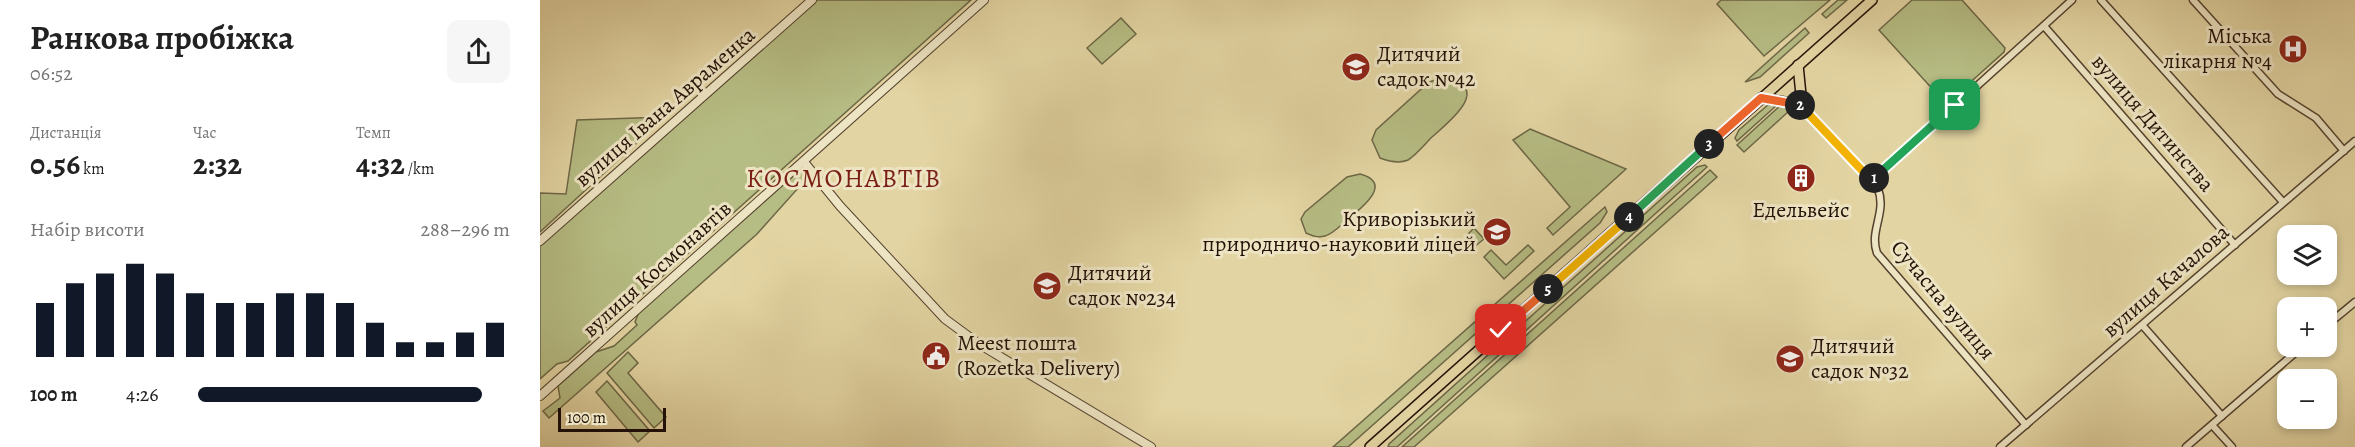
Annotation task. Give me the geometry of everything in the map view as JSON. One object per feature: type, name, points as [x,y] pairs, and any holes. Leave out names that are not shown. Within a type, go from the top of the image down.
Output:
[{"type":"main road","points":[[1370,447],[1872,0]]},
{"type":"main road","points":[[1761,98],[1802,105],[1798,65]]},
{"type":"street","name":"вулиця Івана Авраменка","points":[[540,240],[812,0]]},
{"type":"street","name":"вулиця Космонавтів","points":[[540,396],[984,0]]},
{"type":"street","points":[[1872,181],[2072,0]]},
{"type":"street","points":[[2101,0],[2283,202]]},
{"type":"street","points":[[2193,0],[2278,94],[2316,117],[2344,151]]},
{"type":"street","name":"вулиця Дитинства","points":[[2044,26],[2235,245]]},
{"type":"street","name":"Сучасна вулиця","points":[[1802,105],[1878,189],[1882,207],[1874,236],[1877,253],[2026,425]]},
{"type":"street","name":"вулиця Качалова","points":[[2000,447],[2355,141]]},
{"type":"street","points":[[804,162],[840,206],[945,319],[980,344],[1151,447]]},
{"type":"street","points":[[2337,317],[2355,302]]},
{"type":"street","points":[[2143,326],[2222,416]]},
{"type":"street","points":[[2186,447],[2290,357]]},
{"type":"street","points":[[2212,425],[2232,447]]},
{"type":"green space","points":[[816,0],[971,0],[568,361],[557,364],[540,379],[540,246]]},
{"type":"green space","points":[[1721,0],[1830,0],[1764,56],[1717,4]]},
{"type":"green space","points":[[1838,0],[1847,0],[1826,18],[1822,14]]},
{"type":"green space","points":[[1912,0],[1962,0],[2005,48],[2004,52],[1946,104],[1879,30]]},
{"type":"green space","points":[[1121,18],[1136,34],[1102,64],[1087,48]]},
{"type":"green space","points":[[1805,28],[1809,33],[1760,77],[1745,82]]},
{"type":"green space","points":[[1446,77],[1460,82],[1466,89],[1467,97],[1463,106],[1408,160],[1397,162],[1380,158],[1372,140],[1376,130],[1429,82]]},
{"type":"green space","points":[[1769,104],[1778,104],[1737,141],[1735,138],[1739,130]]},
{"type":"green space","points":[[1782,104],[1788,107],[1788,112],[1744,152],[1737,145]]},
{"type":"green space","points":[[665,117],[540,232],[540,193],[566,194],[577,120]]},
{"type":"green space","points":[[1530,129],[1626,169],[1553,235],[1547,228],[1570,207],[1513,140]]},
{"type":"green space","points":[[1705,165],[1707,167],[1397,447],[1388,447],[1697,167]]},
{"type":"green space","points":[[800,170],[809,176],[757,234],[549,418],[543,411],[560,398],[558,386],[596,352],[614,346],[637,325],[635,322],[639,312],[796,171]]},
{"type":"green space","points":[[1710,170],[1717,177],[1414,447],[1402,447]]},
{"type":"green space","points":[[1360,174],[1375,183],[1375,190],[1366,203],[1328,235],[1318,237],[1306,233],[1301,219],[1305,212],[1347,177]]},
{"type":"green space","points":[[1605,207],[1607,212],[1600,223],[1348,447],[1333,447]]},
{"type":"green space","points":[[1474,228],[1484,239],[1474,247],[1465,237]]},
{"type":"green space","points":[[1528,245],[1534,251],[1504,279],[1484,257],[1491,250],[1506,265]]},
{"type":"green space","points":[[628,352],[638,363],[628,373],[666,417],[654,428],[607,373]]},
{"type":"green space","points":[[607,381],[650,431],[638,442],[596,392]]},
{"type":"place","name":"Міська лікарня №4","points":[[2293,49]]},
{"type":"place","name":"Дитячий садок №42","points":[[1356,67]]},
{"type":"place","name":"Едельвейс","points":[[1801,178]]},
{"type":"place","name":"Криворізький природничо-науковий ліцей","points":[[1497,232]]},
{"type":"place","name":"Дитячий садок №234","points":[[1047,286]]},
{"type":"place","name":"Meest пошта (Rozetka Delivery)","points":[[936,356]]},
{"type":"place","name":"Дитячий садок №32","points":[[1790,359]]},
{"type":"district","name":"КОСМОНАВТІВ","points":[[844,178]]},
{"type":"route","points":[[1501,330],[1761,98],[1802,105],[1872,181],[1955,105]]}]
